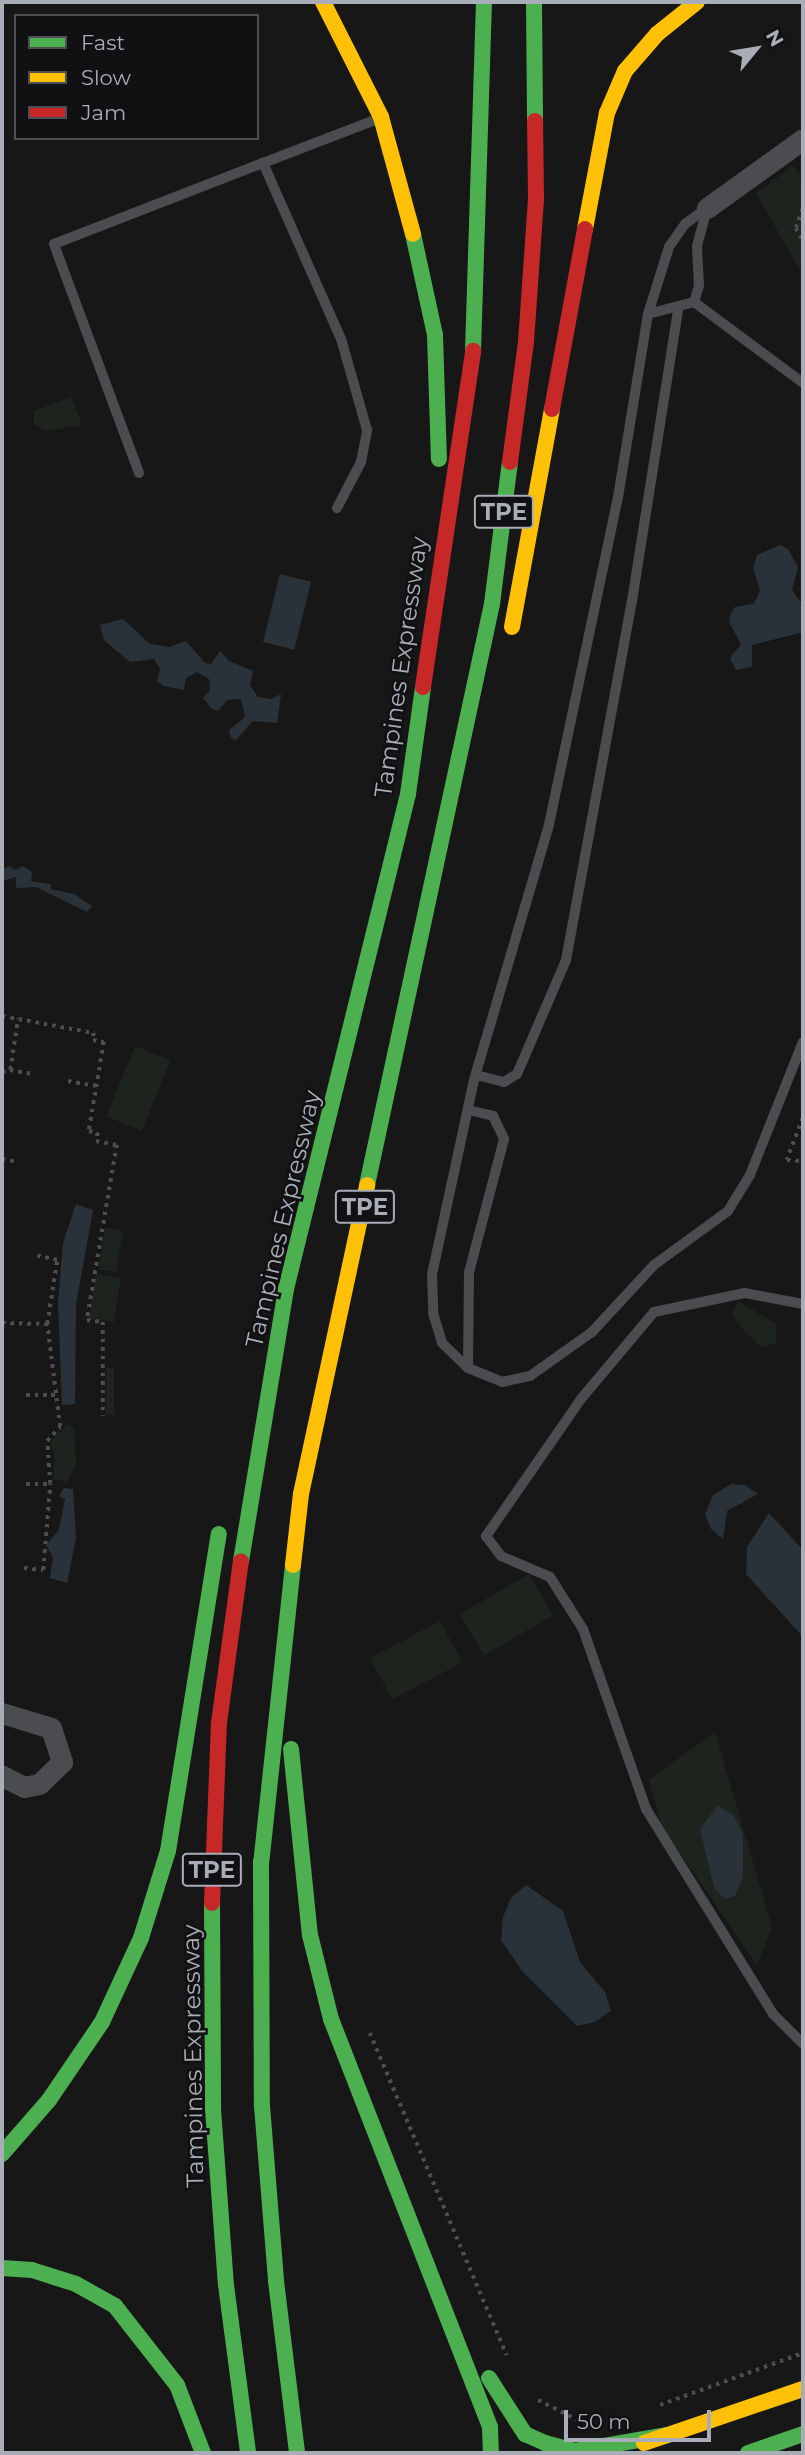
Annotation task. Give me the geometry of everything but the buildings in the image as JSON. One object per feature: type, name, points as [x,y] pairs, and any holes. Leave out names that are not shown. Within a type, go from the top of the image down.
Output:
[{"type":"main road","points":[[324,2],[381,117],[421,263],[435,335],[437,446],[449,491]]},
{"type":"main road","name":"Tampines Expressway","points":[[248,2453],[226,2285],[213,2109],[212,1859],[219,1723],[254,1468],[286,1289],[408,794],[449,491],[477,327],[484,2]]},
{"type":"main road","name":"TPE","points":[[298,2453],[276,2281],[262,2106],[261,1862],[300,1494],[407,1014],[492,604],[524,356],[536,198],[534,2]]},
{"type":"main road","points":[[508,644],[607,113],[625,71],[657,34],[698,2]]},
{"type":"main road","points":[[407,1014],[479,750]]},
{"type":"main road","points":[[248,1409],[286,1289]]},
{"type":"main road","points":[[2,2154],[49,2100],[103,2022],[141,1938],[168,1851],[222,1516]]},
{"type":"main road","points":[[281,1662],[291,1687],[298,1855],[310,1935],[328,2007],[490,2427],[491,2453]]},
{"type":"main road","points":[[2,2268],[32,2270],[76,2284],[116,2306],[177,2385],[203,2453]]},
{"type":"main road","points":[[450,2318],[525,2434],[575,2451],[668,2435]]},
{"type":"main road","points":[[616,2453],[803,2389]]},
{"type":"main road","points":[[748,2453],[803,2434]]},
{"type":"street","points":[[707,208],[803,141]]},
{"type":"street","points":[[2,1713],[51,1728],[62,1762],[39,1784],[24,1787],[2,1776]]},
{"type":"lane","points":[[139,473],[54,244],[381,117]]},
{"type":"lane","points":[[263,163],[341,339],[367,430],[361,461],[337,508]]},
{"type":"lane","points":[[648,314],[678,309],[694,302],[699,286],[697,246],[707,208]]},
{"type":"lane","points":[[707,208],[685,224],[669,247],[648,314],[618,497],[549,825],[476,1075],[432,1275],[433,1313],[442,1343],[468,1368],[502,1382],[530,1376],[592,1332],[654,1265],[727,1211],[750,1175],[803,1042]]},
{"type":"lane","points":[[694,302],[803,383]]},
{"type":"lane","points":[[476,1075],[504,1082],[517,1074],[566,960],[632,601],[678,309]]},
{"type":"lane","points":[[468,1110],[493,1116],[504,1139],[469,1272],[468,1368]]},
{"type":"lane","points":[[803,1304],[745,1293],[654,1312],[581,1399],[486,1535],[500,1556],[551,1577],[583,1629],[646,1809],[773,2014],[803,2044]]},
{"type":"path","points":[[803,210],[796,228],[803,240]]},
{"type":"path","points":[[2,1016],[94,1033],[93,1040],[104,1042],[89,1131],[98,1133],[96,1141],[117,1145],[87,1320],[103,1322],[103,1416]]},
{"type":"path","points":[[10,1070],[18,1019]]},
{"type":"path","points":[[2,1072],[10,1070],[33,1074]]},
{"type":"path","points":[[68,1081],[96,1086]]},
{"type":"path","points":[[803,1118],[787,1160],[803,1161]]},
{"type":"path","points":[[2,1159],[18,1162]]},
{"type":"path","points":[[24,1568],[43,1570],[50,1484],[47,1441],[60,1427],[47,1324],[57,1260],[37,1256]]},
{"type":"path","points":[[2,1323],[47,1324]]},
{"type":"path","points":[[26,1395],[56,1395]]},
{"type":"path","points":[[26,1484],[50,1484]]},
{"type":"path","points":[[364,2020],[510,2361]]},
{"type":"path","points":[[657,2407],[803,2353]]},
{"type":"path","points":[[529,2393],[546,2406],[589,2425]]},
{"type":"shaded area","points":[[793,166],[803,180],[803,276],[756,193]]},
{"type":"shaded area","points":[[71,397],[82,425],[47,431],[34,424],[34,411]]},
{"type":"shaded area","points":[[780,545],[788,549],[798,567],[792,590],[803,605],[803,632],[752,645],[752,667],[736,670],[730,658],[741,644],[729,622],[731,613],[735,607],[753,604],[757,598],[760,590],[753,568],[757,555]]},
{"type":"shaded area","points":[[280,574],[311,582],[294,650],[263,642]]},
{"type":"shaded area","points":[[123,619],[150,644],[169,647],[186,641],[205,663],[211,664],[220,651],[229,661],[253,671],[250,685],[258,697],[271,699],[281,694],[277,723],[253,721],[236,740],[231,738],[229,730],[245,717],[241,699],[227,700],[218,711],[212,709],[203,698],[210,690],[209,679],[197,672],[186,678],[184,690],[163,686],[157,681],[160,669],[154,659],[130,662],[104,640],[100,625]]},
{"type":"shaded area","points":[[10,866],[15,870],[23,866],[32,872],[31,881],[51,884],[51,889],[74,894],[92,906],[87,912],[36,887],[16,888],[16,877],[2,881],[2,869]]},
{"type":"shaded area","points":[[135,1046],[170,1060],[142,1131],[107,1116]]},
{"type":"shaded area","points":[[76,1204],[93,1210],[76,1304],[75,1404],[62,1405],[58,1303],[63,1243]]},
{"type":"shaded area","points":[[105,1228],[123,1231],[116,1272],[98,1269]]},
{"type":"shaded area","points":[[96,1274],[121,1278],[114,1322],[89,1318]]},
{"type":"shaded area","points":[[738,1301],[776,1324],[776,1343],[762,1348],[744,1331],[732,1315]]},
{"type":"shaded area","points":[[106,1368],[114,1368],[114,1415],[106,1415]]},
{"type":"shaded area","points":[[68,1424],[74,1427],[76,1463],[67,1482],[53,1479],[55,1459],[50,1442]]},
{"type":"shaded area","points":[[731,1484],[745,1485],[758,1494],[727,1511],[723,1539],[711,1529],[705,1514],[713,1495]]},
{"type":"shaded area","points":[[64,1488],[73,1489],[76,1538],[67,1583],[50,1578],[53,1557],[46,1545],[59,1530],[65,1499],[59,1496]]},
{"type":"shaded area","points":[[769,1513],[803,1550],[803,1637],[746,1574],[747,1547]]},
{"type":"shaded area","points":[[529,1574],[553,1616],[484,1656],[460,1614]]},
{"type":"shaded area","points":[[440,1621],[462,1662],[392,1700],[370,1658]]},
{"type":"shaded area","points":[[715,1732],[772,1927],[757,1965],[662,1827],[649,1780]]},
{"type":"shaded area","points":[[718,1805],[734,1816],[743,1834],[743,1878],[735,1896],[725,1899],[714,1888],[700,1829]]},
{"type":"shaded area","points":[[526,1885],[563,1911],[580,1962],[605,1992],[611,2011],[594,2022],[577,2026],[522,1971],[501,1940],[503,1917],[511,1898]]},
{"type":"traffic: fast","points":[[473,351],[484,2]]},
{"type":"traffic: fast","points":[[534,2],[535,121]]},
{"type":"traffic: fast","points":[[413,234],[435,335],[439,459]]},
{"type":"traffic: fast","points":[[367,1185],[492,604],[510,462]]},
{"type":"traffic: fast","points":[[241,1561],[286,1289],[408,794],[423,687]]},
{"type":"traffic: fast","points":[[2,2154],[49,2100],[102,2022],[141,1938],[168,1851],[219,1534]]},
{"type":"traffic: fast","points":[[293,1565],[261,1862],[262,2106],[276,2281],[297,2453]]},
{"type":"traffic: fast","points":[[291,1749],[310,1935],[331,2019],[490,2427],[491,2453]]},
{"type":"traffic: fast","points":[[212,1903],[213,2109],[226,2285],[248,2453]]},
{"type":"traffic: fast","points":[[2,2268],[32,2270],[76,2284],[115,2306],[177,2385],[203,2453]]},
{"type":"traffic: fast","points":[[489,2378],[525,2434],[545,2443],[575,2451],[668,2435]]},
{"type":"traffic: fast","points":[[748,2453],[803,2434]]},
{"type":"traffic: slow","points":[[323,2],[381,117],[413,234]]},
{"type":"traffic: slow","points":[[585,229],[607,113],[625,71],[657,34],[697,2]]},
{"type":"traffic: slow","points":[[512,627],[552,409]]},
{"type":"traffic: slow","points":[[293,1565],[301,1494],[367,1185]]},
{"type":"traffic: slow","points":[[644,2443],[803,2389]]},
{"type":"traffic: jam","points":[[510,462],[526,342],[536,198],[535,121]]},
{"type":"traffic: jam","points":[[552,409],[585,229]]},
{"type":"traffic: jam","points":[[423,687],[473,351]]},
{"type":"traffic: jam","points":[[212,1903],[219,1723],[241,1561]]}]
